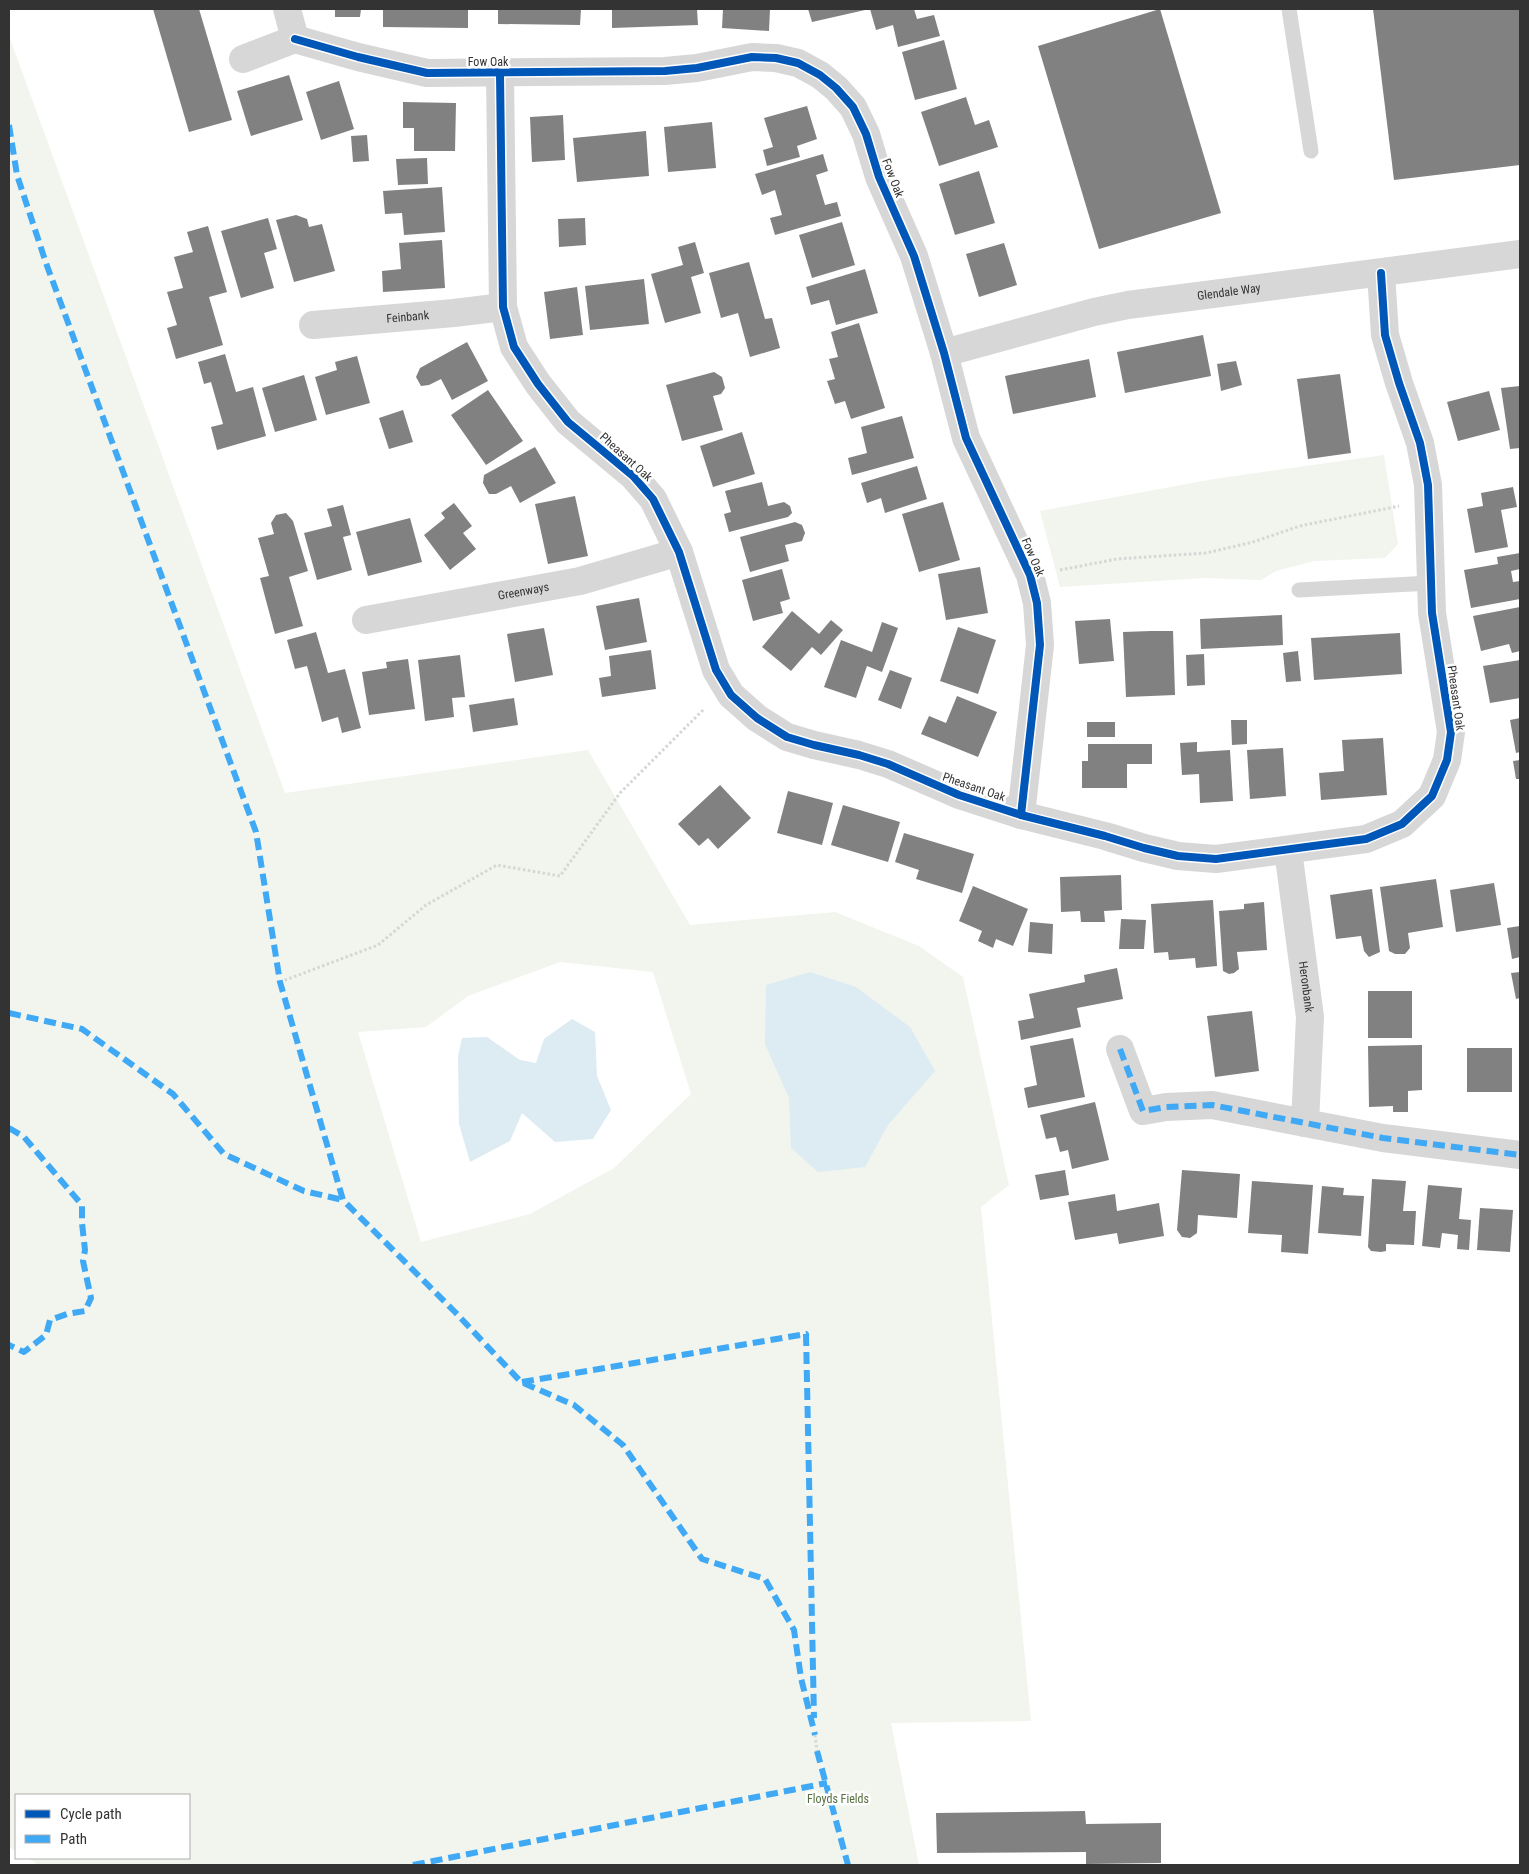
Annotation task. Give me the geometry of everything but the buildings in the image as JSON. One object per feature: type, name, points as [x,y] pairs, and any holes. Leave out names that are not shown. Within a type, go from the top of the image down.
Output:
[{"type":"street","points":[[242,59],[295,39],[287,9]]},
{"type":"street","name":"Fow Oak","points":[[295,39],[358,57],[427,73],[666,72],[752,57],[776,58],[798,63],[820,75],[836,88],[853,107],[866,134],[879,177],[914,256],[944,353],[966,438],[1030,575],[1037,603],[1040,646],[1020,815]]},
{"type":"street","name":"Pheasant Oak","points":[[500,74],[503,306],[514,347],[538,384],[568,422],[633,476],[653,499],[679,552],[716,670],[731,695],[756,718],[787,737],[888,764],[959,795],[1020,815],[1178,856],[1216,858],[1366,839],[1402,824],[1432,796],[1447,760],[1450,732],[1432,613],[1428,484],[1420,443],[1399,384],[1385,335],[1381,273]]},
{"type":"street","name":"Glendale Way","points":[[944,353],[1094,312],[1128,306],[1520,254]]},
{"type":"street","name":"Feinbank","points":[[313,325],[454,313],[503,306]]},
{"type":"street","name":"Greenways","points":[[366,620],[580,581],[679,552]]},
{"type":"street","name":"Heronbank","points":[[1288,850],[1310,1017],[1305,1123]]},
{"type":"street","points":[[1120,1049],[1143,1111],[1166,1107],[1212,1105],[1383,1138],[1520,1155]]},
{"type":"lane","points":[[1289,9],[1311,151]]},
{"type":"lane","points":[[1299,590],[1431,583]]},
{"type":"path","points":[[1030,575],[1117,559],[1206,553],[1253,542],[1300,526],[1429,499]]},
{"type":"path","points":[[280,982],[378,945],[426,905],[497,865],[560,876],[620,793],[726,687]]},
{"type":"path","points":[[815,1735],[817,1750]]},
{"type":"green space","name":"Floyds Fields","points":[[9,36],[285,793],[588,750],[690,925],[835,912],[919,946],[963,977],[1009,1185],[981,1207],[1031,1721],[891,1723],[919,1865],[36,1865],[36,1863],[29,1859],[190,1859],[190,1794],[15,1794],[15,1850],[9,1847]],"holes":[[[560,962],[653,972],[691,1094],[614,1168],[530,1214],[421,1242],[358,1032],[426,1027],[468,996]]]},
{"type":"green space","points":[[1384,455],[1398,544],[1385,558],[1314,561],[1276,571],[1261,580],[1205,578],[1060,587],[1040,511],[1214,479]]},
{"type":"shaded area","points":[[810,972],[856,987],[910,1027],[935,1071],[888,1125],[865,1167],[818,1172],[791,1148],[789,1098],[765,1044],[766,985]]},
{"type":"shaded area","points":[[572,1019],[595,1032],[597,1076],[611,1110],[593,1139],[555,1142],[522,1113],[510,1141],[470,1162],[459,1124],[458,1056],[462,1038],[487,1037],[520,1060],[536,1063],[544,1039]]},
{"type":"marked path","points":[[9,125],[17,175],[46,263],[256,832],[280,982],[343,1200],[455,1312],[521,1382],[574,1405],[623,1445],[702,1559],[765,1579],[794,1630],[801,1678],[815,1735]]},
{"type":"marked path","points":[[9,1013],[82,1029],[173,1094],[224,1154],[304,1191],[343,1200]]},
{"type":"marked path","points":[[1120,1049],[1143,1111],[1166,1107],[1212,1105],[1383,1138],[1520,1155]]},
{"type":"marked path","points":[[9,1128],[24,1137],[82,1205],[85,1250],[83,1261],[91,1298],[85,1311],[67,1314],[50,1320],[46,1335],[24,1352],[9,1345]]},
{"type":"marked path","points":[[522,1382],[806,1334],[814,1718]]},
{"type":"marked path","points":[[817,1751],[848,1865]]},
{"type":"marked path","points":[[413,1865],[827,1783]]},
{"type":"cycle path","points":[[295,39],[358,57],[427,73],[665,71],[697,68],[752,57],[776,58],[798,63],[820,75],[836,88],[853,107],[866,134],[879,177],[914,256],[944,353],[966,438],[1030,575],[1037,603],[1040,645],[1021,815]]},
{"type":"cycle path","points":[[500,74],[503,307],[514,347],[538,384],[568,422],[633,476],[653,499],[679,552],[716,670],[731,695],[757,718],[787,737],[888,764],[959,795],[1021,815],[1178,856],[1216,859],[1366,839],[1402,824],[1432,796],[1447,760],[1451,732],[1432,613],[1428,485],[1420,443],[1385,335],[1381,273]]}]
